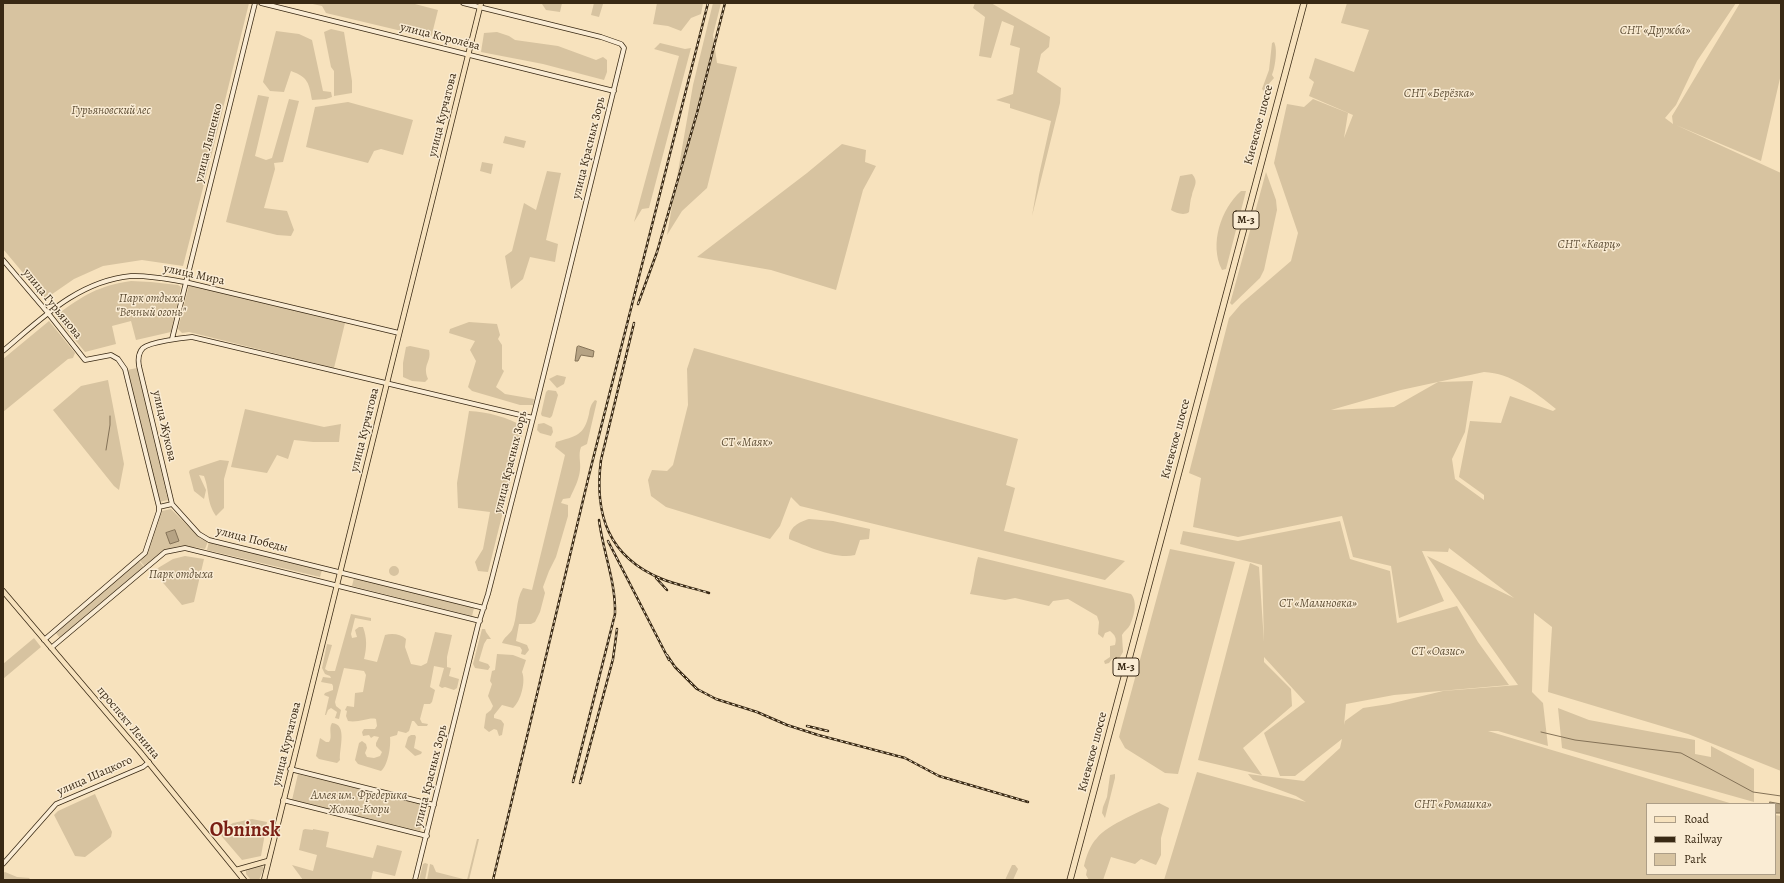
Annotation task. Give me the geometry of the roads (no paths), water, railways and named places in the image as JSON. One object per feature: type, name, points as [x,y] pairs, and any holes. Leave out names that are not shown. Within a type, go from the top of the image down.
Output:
[{"type":"highway","name":"Киевское шоссе","points":[[1070,880],[1304,3]]},
{"type":"main road","name":"улица Курчатова","points":[[264,880],[290,769],[337,585],[480,5]]},
{"type":"main road","name":"проспект Ленина","points":[[3,591],[149,762],[244,880]]},
{"type":"main road","points":[[236,870],[268,861]]},
{"type":"street","name":"улица Ляшенко","points":[[172,339],[255,3]]},
{"type":"street","name":"улица Королёва","points":[[261,3],[614,91]]},
{"type":"street","points":[[463,3],[480,5]]},
{"type":"street","name":"улица Красных Зорь","points":[[415,880],[533,418],[624,48],[621,44],[615,41],[480,5]]},
{"type":"street","name":"улица Гурьянова","points":[[3,260],[85,360],[112,355],[118,359]]},
{"type":"street","name":"улица Мира","points":[[3,351],[68,298],[82,290],[113,279],[131,276],[155,277],[185,282],[399,333]]},
{"type":"street","points":[[172,339],[192,337],[533,418]]},
{"type":"street","name":"улица Жукова","points":[[172,339],[144,347],[140,352],[139,366],[172,504]]},
{"type":"street","name":"улица Жукова","points":[[118,359],[126,369],[159,507]]},
{"type":"street","points":[[44,640],[145,553],[159,507],[172,504]]},
{"type":"street","name":"улица Победы","points":[[172,504],[199,534],[209,540],[484,608]]},
{"type":"street","name":"улица Победы","points":[[52,648],[160,556],[169,551],[185,548],[480,621]]},
{"type":"street","name":"улица Шацкого","points":[[3,864],[56,804],[143,767],[149,762]]},
{"type":"street","points":[[290,769],[434,805]]},
{"type":"street","points":[[283,800],[427,836]]},
{"type":"waterway","points":[[106,450],[110,416]]},
{"type":"waterway","points":[[1541,732],[1575,740],[1681,753],[1753,792],[1781,796]]},
{"type":"railway","points":[[493,880],[589,475],[708,3]]},
{"type":"railway","points":[[638,304],[657,252],[668,214],[697,113],[725,3]]},
{"type":"railway","points":[[634,323],[601,460],[599,480],[603,516],[609,532],[617,546],[629,559],[644,570],[662,579],[709,593]]},
{"type":"railway","points":[[573,782],[615,614],[613,590],[599,520]]},
{"type":"railway","points":[[608,541],[669,660]]},
{"type":"railway","points":[[656,578],[667,590]]},
{"type":"railway","points":[[580,783],[613,659],[617,629]]},
{"type":"railway","points":[[667,655],[675,667],[697,689],[716,699],[757,712],[787,725],[818,735],[905,758],[939,776],[1028,802]]},
{"type":"railway","points":[[807,726],[828,731]]},
{"type":"district","name":"Obninsk","points":[[245,831]]},
{"type":"park label","name":"СНТ «Дружба»","points":[[1655,31]]},
{"type":"park label","name":"СНТ «Берёзка»","points":[[1439,94]]},
{"type":"park label","name":"Гурьяновский лес","points":[[111,111]]},
{"type":"park label","name":"СНТ «Кварц»","points":[[1589,245]]},
{"type":"park label","name":"Парк отдыха \"Вечный огонь\"","points":[[151,306]]},
{"type":"park label","name":"СТ «Маяк»","points":[[747,443]]},
{"type":"park label","name":"Парк отдыха","points":[[181,575]]},
{"type":"park label","name":"СТ «Малиновка»","points":[[1318,604]]},
{"type":"park label","name":"СТ «Оазис»","points":[[1438,652]]},
{"type":"park label","name":"Аллея им. Фредерика Жолио-Кюри","points":[[359,803]]},
{"type":"park label","name":"СНТ «Ромашка»","points":[[1453,805]]}]
